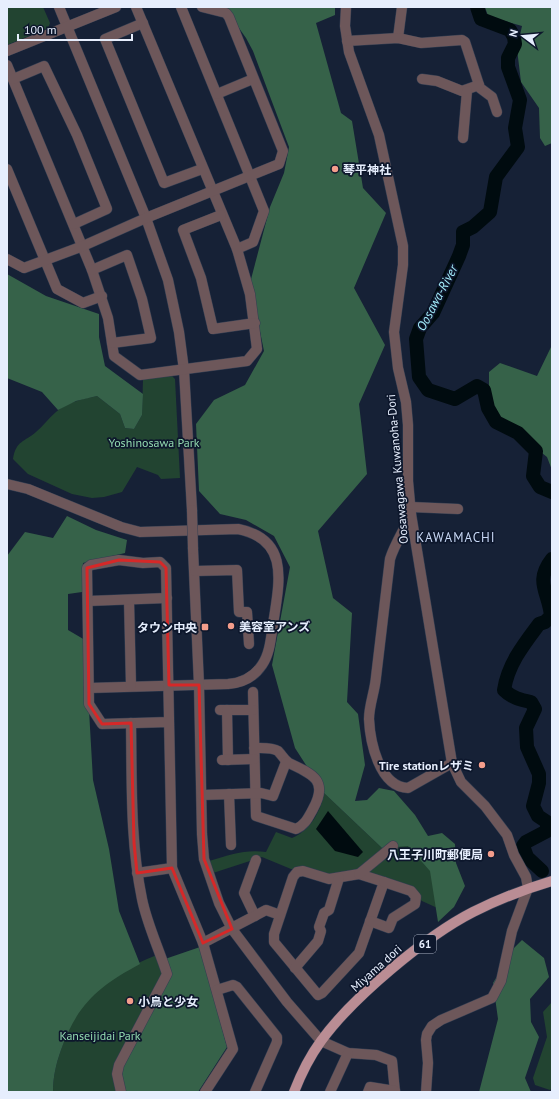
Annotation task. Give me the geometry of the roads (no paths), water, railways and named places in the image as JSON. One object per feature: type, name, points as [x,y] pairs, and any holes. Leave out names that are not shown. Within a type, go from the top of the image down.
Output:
[{"type":"main road","name":"Miyama dori","points":[[294,1092],[305,1068],[321,1041],[342,1016],[364,994],[416,950],[472,913],[528,888],[552,881]]},
{"type":"street","points":[[59,7],[146,218],[168,280],[180,332],[184,370],[195,571],[204,860],[219,903],[232,929],[287,1002],[321,1041],[348,1053],[376,1056],[392,1061],[395,1092],[370,1087],[368,1092]]},
{"type":"street","points":[[7,52],[116,7]]},
{"type":"street","points":[[7,65],[74,224],[102,296],[108,318],[114,356],[140,375],[247,361],[257,349],[255,323],[250,294],[237,249],[221,215],[136,7]]},
{"type":"street","points":[[181,7],[264,211],[253,242],[237,249]]},
{"type":"street","points":[[7,259],[24,268],[83,246],[146,218],[279,164],[283,151],[226,13],[202,7]]},
{"type":"street","name":"Oosawagawa Kuwanoha-Dori","points":[[346,7],[347,41],[349,52],[379,135],[403,246],[395,339],[408,425],[408,481],[411,510],[452,763],[461,782],[485,806],[507,835],[514,855],[526,877],[528,888]]},
{"type":"street","points":[[398,38],[402,7]]},
{"type":"street","points":[[143,23],[105,38],[137,118],[164,183],[202,168]]},
{"type":"street","points":[[347,41],[398,38],[421,43],[462,40],[465,42],[468,63],[480,88],[492,97],[497,112]]},
{"type":"street","points":[[13,78],[44,66],[77,135],[107,209],[74,224]]},
{"type":"street","points":[[217,94],[254,79]]},
{"type":"street","points":[[422,79],[437,81],[462,91],[467,91],[479,85]]},
{"type":"street","points":[[462,138],[467,91]]},
{"type":"street","points":[[7,169],[57,289],[83,303],[102,296]]},
{"type":"street","points":[[221,215],[183,230],[201,278],[213,329],[255,323]]},
{"type":"street","points":[[92,270],[127,255],[142,299],[151,338],[112,343]]},
{"type":"street","points":[[7,484],[28,489],[121,527],[140,532],[238,529],[250,532],[268,544],[276,559],[279,567],[279,580],[268,652],[262,666],[254,674],[236,683],[89,688]]},
{"type":"street","points":[[452,763],[408,788],[403,788],[384,773],[373,749],[370,735],[369,717],[376,683],[390,559],[394,547],[401,536],[411,510],[458,509]]},
{"type":"street","points":[[169,722],[102,724],[89,704],[87,568],[91,565],[120,560],[160,562],[166,568],[172,868],[203,943],[233,1049],[205,1092]]},
{"type":"street","points":[[195,571],[237,570],[239,612],[248,612],[249,644]]},
{"type":"street","points":[[88,601],[167,598]]},
{"type":"street","points":[[129,600],[131,686]]},
{"type":"street","points":[[252,692],[256,816],[296,830],[306,821],[321,794],[319,785],[305,769],[286,762],[278,751],[270,748],[254,748]]},
{"type":"street","points":[[253,710],[224,710],[225,760],[254,759]]},
{"type":"street","points":[[121,1092],[117,1074],[119,1064],[166,979],[167,974],[142,901],[134,843],[131,723]]},
{"type":"street","points":[[202,795],[255,793],[273,796],[286,762]]},
{"type":"street","points":[[230,794],[231,845]]},
{"type":"street","points":[[384,882],[359,952],[322,994],[318,995],[274,942],[274,934],[293,877],[297,872],[303,871],[329,879],[359,874],[393,846]]},
{"type":"street","points":[[254,916],[240,880],[250,876],[256,860]]},
{"type":"street","points":[[138,873],[172,868]]},
{"type":"street","points":[[359,874],[411,891],[416,897],[416,904],[393,918],[389,928],[370,922]]},
{"type":"street","points":[[295,968],[318,941],[321,931],[319,927],[324,913],[328,910],[339,878]]},
{"type":"street","points":[[426,1092],[427,1034],[432,1026],[441,1020],[492,998],[501,981],[512,931],[528,888]]},
{"type":"street","points":[[203,943],[266,910],[280,915]]},
{"type":"street","points":[[217,990],[233,985],[237,987],[277,1038],[277,1042],[255,1092]]},
{"type":"street","points":[[330,1092],[348,1053]]},
{"type":"waterway","name":"Oosawa-River","points":[[477,7],[481,19],[510,30],[514,37],[515,44],[508,58],[508,67],[520,100],[515,128],[518,147],[496,177],[490,212],[473,227],[463,232],[463,245],[459,256],[433,313],[420,328],[416,339],[419,377],[428,390],[455,399],[477,386],[484,390],[488,408],[496,422],[518,433],[536,451],[533,476],[540,487],[552,492]]},
{"type":"waterway","name":"Oosawa-River","points":[[542,871],[527,857],[523,846],[526,842],[547,831],[547,822],[538,816],[533,806],[539,783],[539,774],[527,747],[526,728],[535,709],[531,702],[513,697],[504,690],[509,672],[522,647],[539,624],[545,622],[551,616],[543,581],[544,574],[552,559]]},
{"type":"place","name":"琴平神社","points":[[335,169]]},
{"type":"place","name":"美容室アンズ","points":[[231,626]]},
{"type":"place","name":"タウン中央","points":[[205,627]]},
{"type":"place","name":"Tire stationレザミ","points":[[482,765]]},
{"type":"place","name":"八王子川町郵便局","points":[[491,854]]},
{"type":"place","name":"小鳥と少女","points":[[130,1001]]},
{"type":"district","name":"KAWAMACHI","points":[[456,537]]},
{"type":"park label","name":"Yoshinosawa Park","points":[[154,442]]},
{"type":"park label","name":"Kanseijidai Park","points":[[100,1035]]}]
